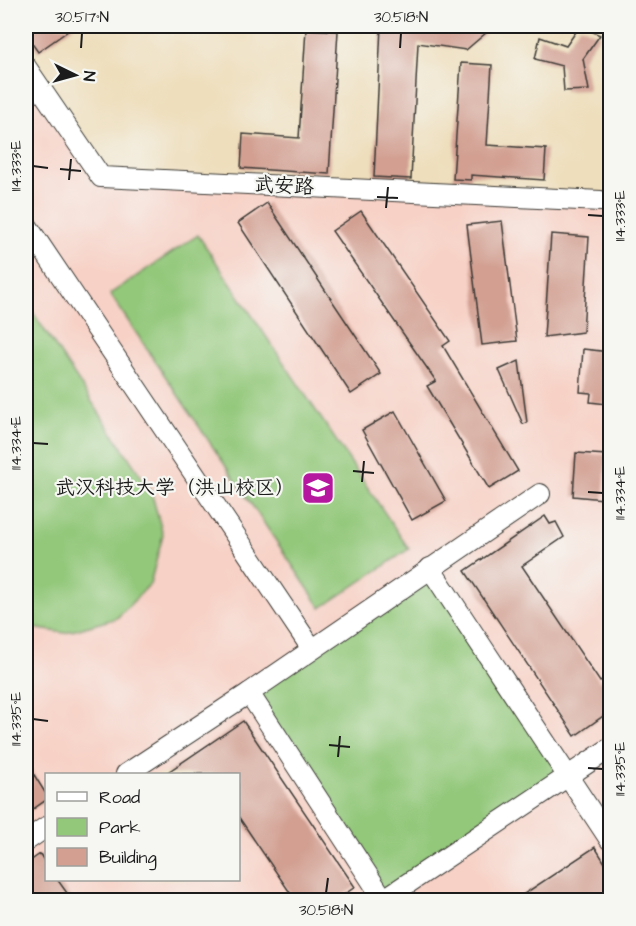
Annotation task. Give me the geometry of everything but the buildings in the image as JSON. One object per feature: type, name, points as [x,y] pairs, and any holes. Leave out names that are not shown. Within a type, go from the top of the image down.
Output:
[{"type":"street","name":"武安路","points":[[26,67],[101,177],[601,201]]},
{"type":"street","points":[[26,224],[312,649]]},
{"type":"street","points":[[128,773],[540,494]]},
{"type":"street","points":[[430,568],[610,840]]},
{"type":"street","points":[[249,693],[384,900],[610,748]]},
{"type":"street","points":[[26,841],[45,828]]},
{"type":"shaded area","name":"武汉科技大学（洪山校区）","points":[[26,67],[101,177],[610,201],[610,900],[26,900]]},
{"type":"green space","points":[[198,235],[409,549],[321,608],[110,294]]},
{"type":"green space","points":[[26,302],[151,491],[163,535],[150,584],[117,618],[65,633],[26,627]]},
{"type":"green space","points":[[430,568],[569,777],[384,900],[249,693]]},
{"type":"place","name":"武汉科技大学（洪山校区）","points":[[318,488]]}]
